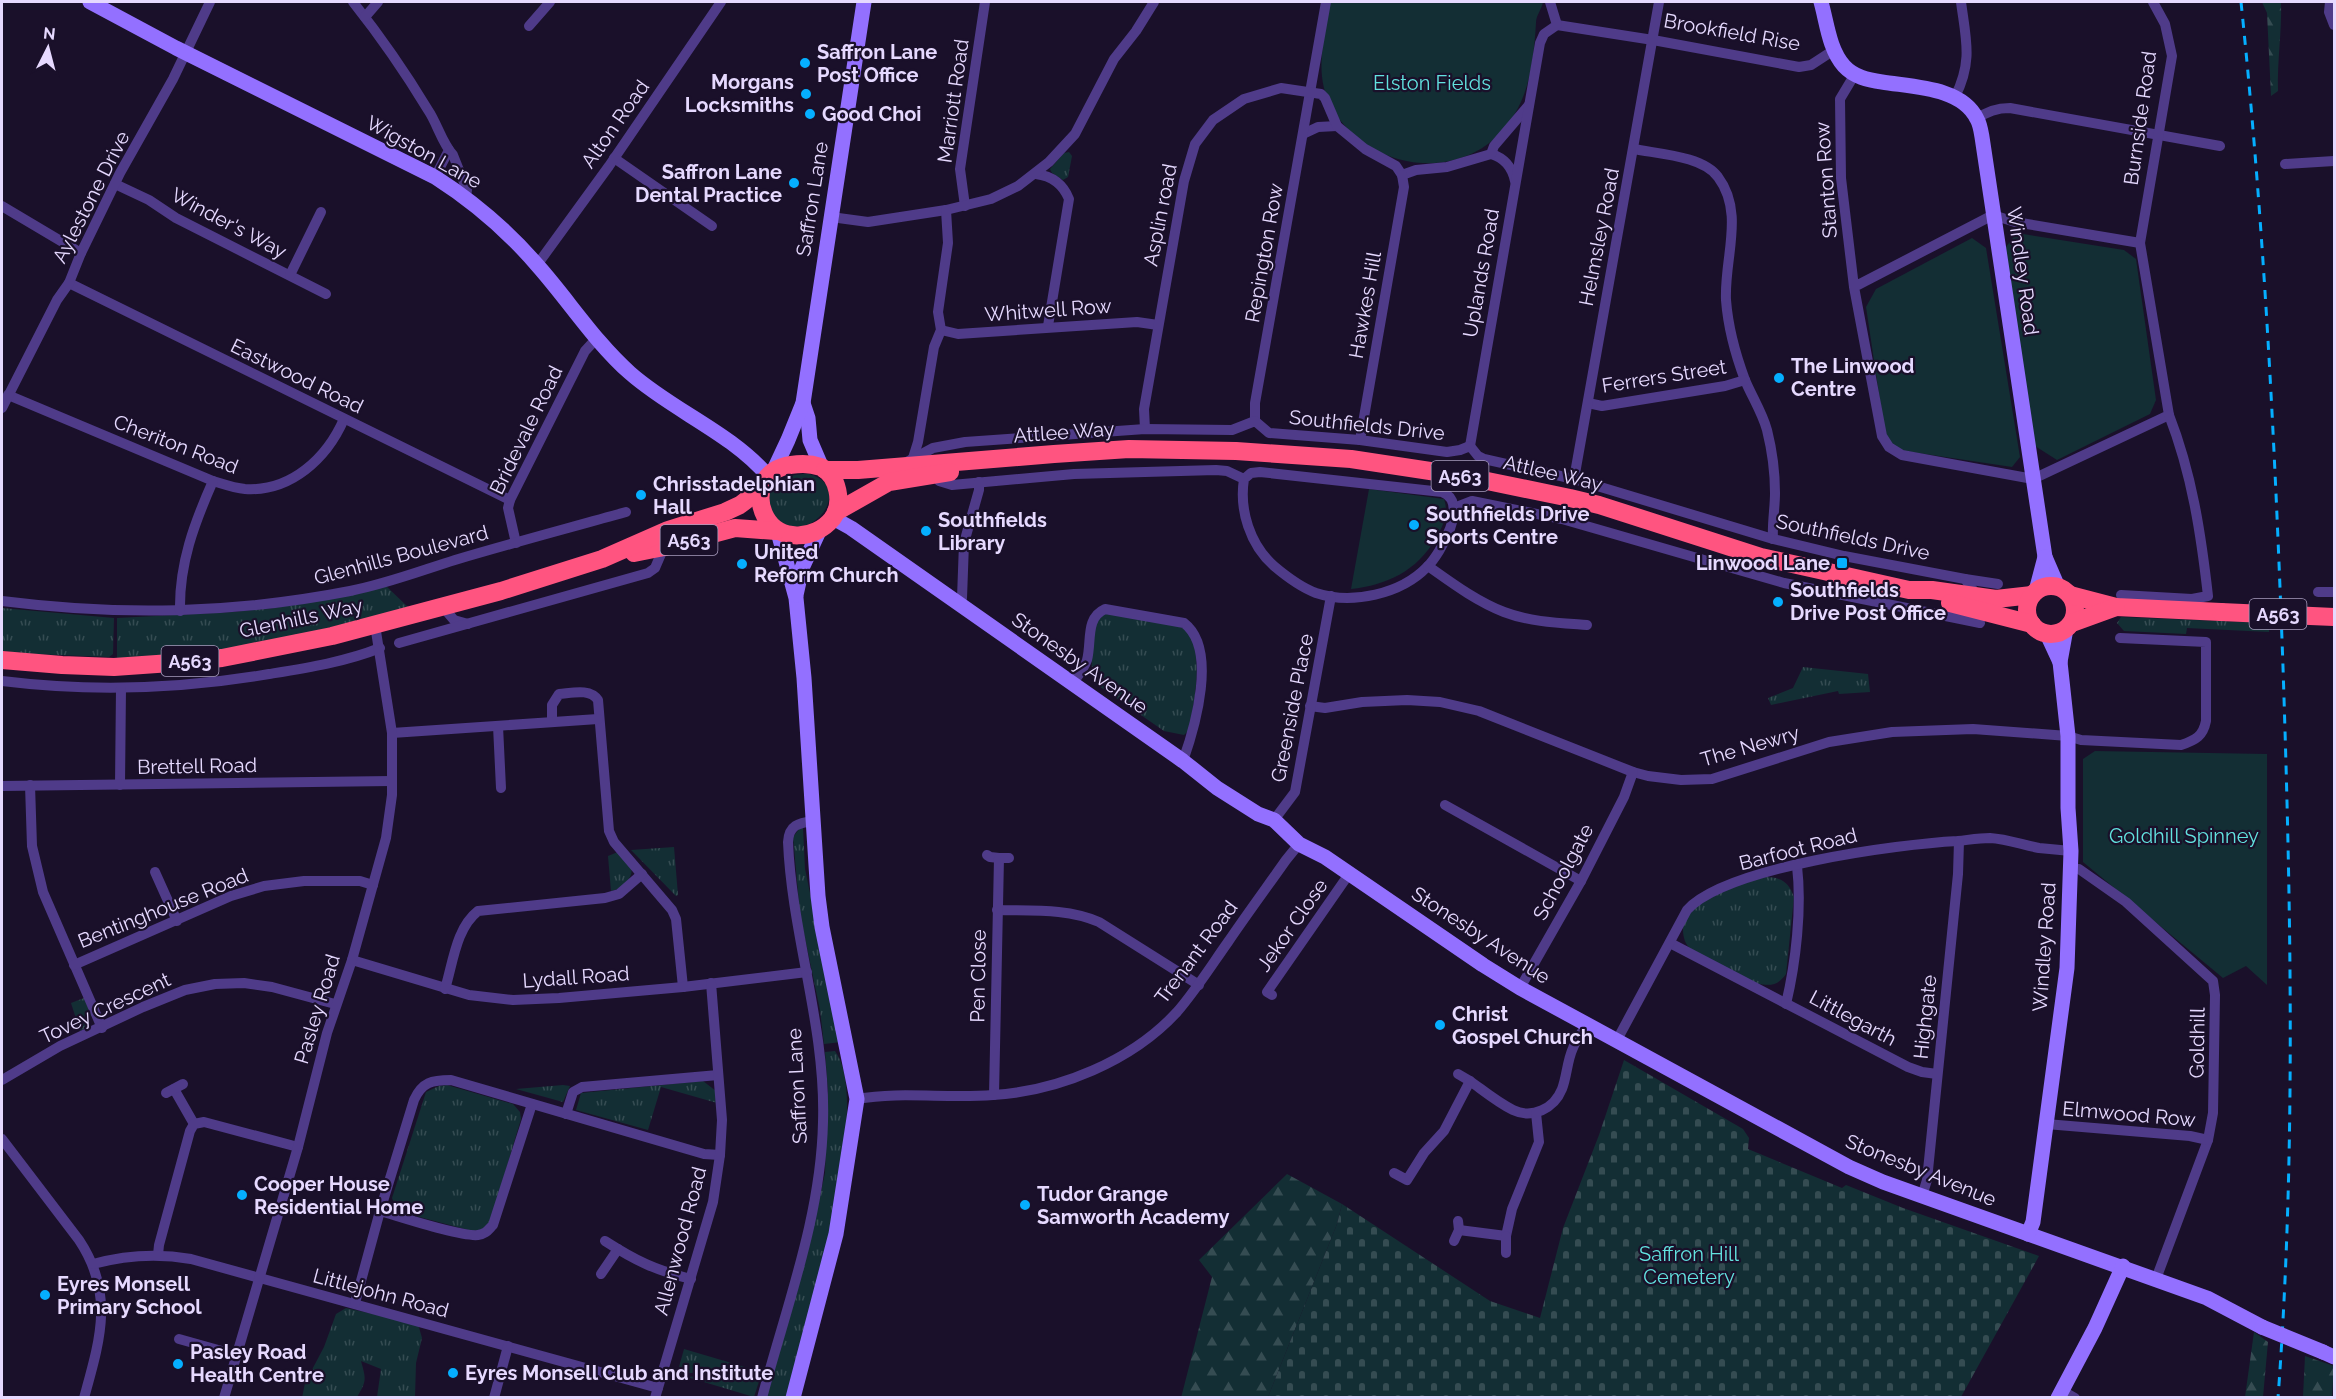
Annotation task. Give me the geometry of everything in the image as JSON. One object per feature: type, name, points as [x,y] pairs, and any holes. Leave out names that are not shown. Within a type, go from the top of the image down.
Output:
[{"type":"highway","name":"Attlee Way","points":[[823,469],[858,470],[907,462],[999,460],[1054,453],[1129,449],[1236,451],[1351,459],[1463,476],[1577,500],[1761,557],[1909,590],[1932,590],[1971,611],[2040,629]]},
{"type":"highway","name":"Attlee Way","points":[[830,520],[889,482],[936,476],[999,460]]},
{"type":"highway","name":"A563","points":[[768,479],[795,464],[814,465],[823,469]]},
{"type":"highway","points":[[823,469],[836,484],[838,494],[830,520]]},
{"type":"highway","points":[[768,479],[760,496],[762,509],[777,532]]},
{"type":"highway","name":"Glenhills Way","points":[[602,559],[668,530],[740,505],[768,479]]},
{"type":"highway","name":"A563","points":[[777,532],[803,535],[830,520]]},
{"type":"highway","name":"Glenhills Way","points":[[2,660],[104,666],[222,658],[303,643],[375,625],[602,559],[664,547],[735,528],[777,532]]},
{"type":"highway","points":[[2043,588],[2064,591],[2075,611],[2069,626],[2054,634],[2040,629],[2027,613],[2029,601],[2034,593],[2043,588]]},
{"type":"highway","name":"A563","points":[[2064,591],[2119,601],[2221,612],[2334,617]]},
{"type":"highway","name":"Attlee Way","points":[[1971,611],[1996,599],[2034,593]]},
{"type":"highway","name":"A563","points":[[2069,626],[2119,601]]},
{"type":"main road","name":"Wigston Lane","points":[[90,2],[185,53],[435,177],[466,197],[488,215],[537,265],[597,338],[632,374],[742,450],[768,479]]},
{"type":"main road","name":"Saffron Lane","points":[[768,479],[788,440],[803,403],[864,2]]},
{"type":"main road","points":[[1821,2],[1834,50],[1845,68],[1873,80],[1934,91],[1955,98],[1964,104],[1977,119]]},
{"type":"main road","name":"Windley Road","points":[[1977,119],[1982,137],[2045,557],[2064,591]]},
{"type":"main road","name":"Saffron Lane","points":[[803,403],[808,418],[810,440],[823,469]]},
{"type":"main road","points":[[796,598],[802,568],[830,520]]},
{"type":"main road","name":"Stonesby Avenue","points":[[830,520],[851,528],[1183,761],[1217,788],[1258,814],[1274,820],[1299,844],[1349,874],[1520,988],[1849,1167],[1922,1196],[2207,1298],[2262,1327],[2329,1355]]},
{"type":"main road","points":[[777,532],[796,598],[822,927],[857,1100],[836,1234],[793,1398]]},
{"type":"main road","name":"Windley Road","points":[[2034,593],[2045,557]]},
{"type":"main road","name":"Windley Road","points":[[2028,1234],[2033,1222],[2067,968],[2071,851],[2068,808],[2068,736],[2060,662],[2069,626]]},
{"type":"main road","name":"Windley Road","points":[[2040,629],[2060,662]]},
{"type":"main road","points":[[2065,1395],[2122,1266]]},
{"type":"street","name":"Aylestone Drive","points":[[2,408],[57,300],[69,283],[115,184],[210,2]]},
{"type":"street","points":[[353,2],[402,68],[435,121],[468,190],[466,197]]},
{"type":"street","points":[[365,17],[378,2]]},
{"type":"street","points":[[529,26],[550,2]]},
{"type":"street","name":"Alton Road","points":[[537,265],[721,2]]},
{"type":"street","name":"Marriott Road","points":[[965,206],[960,169],[985,2]]},
{"type":"street","points":[[831,217],[868,222],[946,210],[1004,194],[1036,174],[1075,134],[1114,59],[1136,31],[1154,2]]},
{"type":"street","points":[[1326,2],[1311,91],[1325,98],[1337,126],[1365,149],[1396,166],[1402,175],[1416,170],[1447,167],[1491,154],[1507,163],[1515,181]]},
{"type":"street","points":[[1491,154],[1494,146],[1529,105],[1540,43],[1544,34],[1557,25],[1550,2]]},
{"type":"street","name":"Helmsley Road","points":[[1574,479],[1659,2]]},
{"type":"street","points":[[1955,98],[1966,71],[1967,59],[1961,2]]},
{"type":"street","name":"Burnside Road","points":[[2119,601],[2208,596],[2194,497],[2182,451],[2169,415],[2140,243],[2172,56],[2165,24],[2153,2]]},
{"type":"street","points":[[2330,2],[2329,12],[2334,25]]},
{"type":"street","name":"Brookfield Rise","points":[[1557,25],[1799,67],[1811,65],[1834,50]]},
{"type":"street","name":"Stanton Row","points":[[1855,74],[1843,92],[1839,108],[1841,177],[1854,287],[1882,436],[1889,447],[1902,455],[2032,479]]},
{"type":"street","name":"Asplin road","points":[[1145,429],[1144,409],[1158,325],[1184,181],[1195,144],[1214,120],[1244,99],[1281,88],[1311,91]]},
{"type":"street","name":"Repington Row","points":[[1255,421],[1255,403],[1311,91]]},
{"type":"street","name":"Uplands Road","points":[[1470,446],[1529,105]]},
{"type":"street","points":[[1977,119],[1998,108],[2010,108],[2220,146]]},
{"type":"street","points":[[1303,134],[1326,125],[1337,126]]},
{"type":"street","points":[[1634,149],[1708,166],[1729,193],[1733,214],[1727,260],[1726,301],[1732,334],[1745,380],[1759,405],[1769,442],[1775,492],[1773,538]]},
{"type":"street","points":[[435,177],[449,150]]},
{"type":"street","points":[[614,158],[712,226]]},
{"type":"street","points":[[2285,164],[2334,161]]},
{"type":"street","points":[[1036,174],[1058,183],[1065,189],[1070,199],[1048,326]]},
{"type":"street","name":"Hawkes Hill","points":[[1360,440],[1403,194],[1402,175]]},
{"type":"street","name":"Winder's Way","points":[[115,184],[149,200],[176,218],[326,294]]},
{"type":"street","points":[[2,206],[81,253]]},
{"type":"street","points":[[907,462],[918,442],[934,347],[941,330],[938,312],[949,233],[946,210]]},
{"type":"street","points":[[290,275],[321,212]]},
{"type":"street","points":[[1854,287],[1994,215],[2015,222],[2140,243]]},
{"type":"street","name":"Eastwood Road","points":[[69,283],[510,500]]},
{"type":"street","name":"Whitwell Row","points":[[941,330],[958,334],[1048,326],[1137,322],[1158,325]]},
{"type":"street","name":"Bridevale Road","points":[[516,543],[508,508],[510,500],[585,351],[597,338]]},
{"type":"street","name":"Ferrers Street","points":[[1588,404],[1602,406],[1725,386],[1745,380]]},
{"type":"street","name":"Cheriton Road","points":[[8,395],[213,481],[244,489],[269,488],[291,480],[328,449],[344,419]]},
{"type":"street","points":[[2032,479],[2169,415]]},
{"type":"street","points":[[907,462],[933,448],[964,442],[1145,429],[1232,430],[1255,421]]},
{"type":"street","name":"Southfields Drive","points":[[1255,421],[1269,433],[1360,440],[1447,452],[1470,446],[1478,456],[1485,459],[1574,479],[1773,538],[1844,556],[1998,584]]},
{"type":"street","points":[[936,476],[939,481],[952,485],[1047,475],[1131,470],[1216,470],[1227,471],[1244,479]]},
{"type":"street","points":[[1260,472],[1442,492],[1451,497],[1454,508],[1453,521],[1445,540],[1428,566],[1401,585],[1383,592],[1346,598],[1331,596],[1317,593],[1294,581],[1271,563],[1260,550],[1245,514],[1242,493],[1244,479],[1251,473],[1260,472]]},
{"type":"street","points":[[180,611],[182,571],[187,550],[213,481]]},
{"type":"street","points":[[959,604],[962,598],[964,543],[979,490],[979,482]]},
{"type":"street","points":[[1454,508],[1472,501],[1562,519],[1784,583],[1971,611],[1965,579]]},
{"type":"street","name":"Glenhills Boulevard","points":[[2,601],[86,610],[180,611],[261,605],[352,590],[626,512]]},
{"type":"street","points":[[399,643],[648,573],[655,568],[664,547]]},
{"type":"street","points":[[1428,566],[1467,594],[1505,612],[1550,623],[1587,625]]},
{"type":"street","points":[[2319,592],[2334,592]]},
{"type":"street","name":"Greenside Place","points":[[1274,820],[1294,792],[1331,596]]},
{"type":"street","points":[[443,607],[454,620],[469,624]]},
{"type":"street","points":[[1072,684],[1084,667],[1091,624],[1097,613],[1105,609],[1184,623],[1190,628],[1198,642],[1201,679],[1193,732],[1183,761]]},
{"type":"street","name":"Pasley Road","points":[[224,1398],[298,1147],[335,1004],[351,960],[386,838],[392,781],[392,733],[375,625]]},
{"type":"street","name":"The Newry","points":[[1310,706],[1325,708],[1362,702],[1407,700],[1440,702],[1479,711],[1633,772],[1681,780],[1712,779],[1829,742],[1892,732],[1973,729],[2068,736],[2081,740],[2181,744],[2194,741],[2204,732],[2206,721],[2206,642],[2120,638]]},
{"type":"street","points":[[2,681],[43,686],[121,688],[243,679],[314,666],[380,648]]},
{"type":"street","points":[[120,785],[121,688]]},
{"type":"street","points":[[552,722],[552,705],[559,694],[586,692],[598,700],[609,831],[614,842],[666,901],[676,919],[683,987]]},
{"type":"street","points":[[392,733],[598,718]]},
{"type":"street","points":[[498,726],[501,788]]},
{"type":"street","name":"Schoolgate","points":[[1520,988],[1581,880],[1624,797],[1633,772]]},
{"type":"street","name":"Brettell Road","points":[[2,786],[392,781]]},
{"type":"street","points":[[30,785],[32,846],[43,892],[102,1028]]},
{"type":"street","points":[[1444,805],[1581,880]]},
{"type":"street","name":"Saffron Lane","points":[[762,1398],[814,1209],[820,1167],[823,1122],[819,1048],[792,897],[789,835],[791,829],[798,823],[814,821]]},
{"type":"street","name":"Barfoot Road","points":[[1617,1040],[1687,910],[1708,893],[1758,875],[1853,853],[1921,843],[1989,838],[2039,848],[2071,851]]},
{"type":"street","name":"Highgate","points":[[1922,1196],[1927,1180],[1958,874],[1959,841]]},
{"type":"street","name":"Trenant Road","points":[[857,1100],[994,1095],[1047,1085],[1078,1076],[1116,1058],[1159,1028],[1199,985],[1299,844]]},
{"type":"street","name":"Pen Close","points":[[987,855],[1004,858],[997,910],[994,1095]]},
{"type":"street","name":"Littlegarth","points":[[1786,1004],[1796,941],[1800,885],[1797,866]]},
{"type":"street","name":"Goldhill","points":[[2071,869],[2079,869],[2126,902],[2213,981],[2216,995],[2213,1113],[2208,1140],[2156,1280]]},
{"type":"street","points":[[156,872],[177,921]]},
{"type":"street","points":[[445,989],[462,930],[468,919],[478,911],[606,898],[619,894],[642,874]]},
{"type":"street","name":"Jekor Close","points":[[1272,995],[1267,992],[1349,874]]},
{"type":"street","name":"Bentinghouse Road","points":[[74,964],[231,896],[264,886],[304,881],[360,881],[373,885]]},
{"type":"street","points":[[997,910],[1064,912],[1084,916],[1099,922],[1199,985]]},
{"type":"street","name":"Littlegarth","points":[[1670,943],[1908,1067],[1938,1074]]},
{"type":"street","name":"Lydall Road","points":[[351,960],[469,995],[513,1000],[683,987],[807,972]]},
{"type":"street","name":"Tovey Crescent","points":[[2,1080],[60,1046],[185,990],[215,984],[244,983],[272,987],[335,1004]]},
{"type":"street","name":"Allenwood Road","points":[[657,1393],[713,1202],[720,1155],[722,1120],[711,983]]},
{"type":"street","points":[[1458,1074],[1514,1111],[1524,1114],[1536,1113],[1545,1109],[1559,1094],[1573,1048],[1587,1024]]},
{"type":"street","points":[[566,1114],[573,1092],[582,1086],[718,1075]]},
{"type":"street","points":[[355,1303],[414,1100],[419,1088],[428,1082],[451,1080],[704,1154],[720,1155]]},
{"type":"street","points":[[1394,1173],[1407,1180],[1424,1153],[1444,1131],[1470,1081]]},
{"type":"street","points":[[174,1089],[194,1124]]},
{"type":"street","points":[[380,1211],[459,1233],[475,1236],[486,1233],[493,1225],[532,1104]]},
{"type":"street","points":[[1506,1253],[1506,1236],[1512,1209],[1539,1142],[1536,1113]]},
{"type":"street","points":[[158,1254],[190,1131],[194,1124],[204,1122],[298,1147]]},
{"type":"street","name":"Elmwood Row","points":[[2046,1124],[2190,1136],[2208,1140]]},
{"type":"street","points":[[2,1139],[79,1240],[93,1264],[100,1289],[103,1318],[84,1398]]},
{"type":"street","points":[[1454,1241],[1459,1225],[1506,1236]]},
{"type":"street","points":[[606,1241],[655,1270],[690,1279]]},
{"type":"street","points":[[601,1274],[618,1249]]},
{"type":"street","name":"Littlejohn Road","points":[[93,1264],[129,1256],[158,1254],[191,1259],[508,1346],[657,1393]]},
{"type":"street","points":[[180,1339],[236,1354]]},
{"type":"street","points":[[494,1398],[508,1346]]},
{"type":"green space","name":"Elston Fields","points":[[1330,2],[1543,2],[1536,20],[1533,59],[1520,105],[1499,135],[1481,149],[1460,158],[1438,163],[1415,162],[1393,157],[1372,148],[1344,124],[1335,113],[1326,95],[1321,67]]},
{"type":"green space","points":[[2262,2],[2281,2],[2278,91],[2271,96],[2267,13]]},
{"type":"green space","points":[[1069,152],[1072,156],[1068,177],[1063,180],[1050,169],[1064,153]]},
{"type":"green space","points":[[2017,233],[2124,250],[2136,259],[2156,400],[2150,414],[2057,460],[2035,446],[2005,248]]},
{"type":"green space","points":[[1972,238],[1986,248],[2020,457],[2012,467],[1905,451],[1892,446],[1885,434],[1866,307],[1876,289]]},
{"type":"green space","points":[[809,474],[822,480],[828,490],[829,500],[825,510],[817,519],[806,525],[794,526],[781,522],[771,511],[769,503],[772,489],[788,477]]},
{"type":"green space","points":[[1369,489],[1444,499],[1446,514],[1428,550],[1410,568],[1389,580],[1351,589]]},
{"type":"green space","points":[[385,585],[409,608],[249,647],[117,660],[117,618],[275,608]]},
{"type":"green space","points":[[2,608],[114,618],[113,654],[109,657],[2,651]]},
{"type":"green space","points":[[1107,613],[1176,625],[1182,627],[1190,635],[1197,660],[1197,675],[1189,730],[1184,735],[1164,731],[1096,684],[1092,669],[1093,639],[1100,616]]},
{"type":"green space","points":[[2121,617],[2269,623],[2269,632],[2187,628],[2186,634],[2124,631],[2117,623]]},
{"type":"green space","points":[[1803,667],[1868,674],[1870,692],[1839,694],[1838,691],[1771,705],[1768,698],[1793,688]]},
{"type":"green space","name":"Goldhill Spinney","points":[[2095,751],[2267,754],[2267,985],[2246,966],[2223,978],[2083,862],[2083,759]]},
{"type":"green space","points":[[800,828],[803,828],[805,869],[841,1042],[824,1044],[820,1010],[800,914],[793,837]]},
{"type":"green space","points":[[674,847],[678,895],[676,896],[631,850]]},
{"type":"green space","points":[[618,852],[632,871],[624,884],[611,891],[608,856]]},
{"type":"green space","points":[[1765,877],[1784,881],[1794,897],[1786,974],[1777,983],[1767,985],[1758,984],[1700,955],[1688,946],[1683,935],[1686,918],[1703,901],[1716,894]]},
{"type":"green space","points":[[84,998],[91,1014],[87,1027],[80,1031],[71,1003]]},
{"type":"green space","points":[[835,1051],[845,1079],[847,1119],[842,1167],[832,1219],[820,1273],[786,1397],[765,1398],[811,1238],[825,1173],[828,1091],[825,1052]]},
{"type":"green space","name":"Saffron Hill Cemetery","points":[[1624,1060],[1743,1129],[1749,1138],[1748,1149],[1842,1188],[1846,1185],[1903,1208],[2039,1256],[1961,1397],[1268,1397],[1337,1224],[1342,1204],[1490,1301],[1540,1318],[1563,1228],[1599,1135]]},
{"type":"green space","points":[[703,1081],[716,1091],[717,1103],[661,1087],[648,1130],[576,1110],[581,1093]]},
{"type":"green space","points":[[447,1085],[513,1104],[520,1112],[521,1119],[490,1223],[484,1229],[472,1231],[397,1211],[392,1198],[426,1092]]},
{"type":"green space","points":[[570,1086],[563,1102],[516,1089]]},
{"type":"green space","points":[[1287,1174],[1342,1204],[1337,1224],[1268,1397],[1181,1398],[1212,1277],[1199,1260]]},
{"type":"green space","points":[[346,1308],[418,1324],[422,1338],[416,1363],[415,1397],[377,1397],[381,1369],[361,1361],[365,1380],[357,1397],[302,1398],[305,1383],[324,1347],[336,1314]]},
{"type":"green space","points":[[2254,1332],[2268,1342],[2263,1397],[2245,1397]]},
{"type":"green space","points":[[684,1349],[745,1367],[744,1369],[677,1374]]},
{"type":"green space","points":[[2305,1356],[2334,1366],[2332,1397],[2303,1397]]},
{"type":"green space","points":[[762,1372],[754,1397],[687,1377]]},
{"type":"railway","points":[[2241,2],[2268,334],[2286,758],[2290,941],[2290,1124],[2284,1307],[2278,1398]]},
{"type":"place","name":"Saffron Lane Post Office","points":[[805,63]]},
{"type":"place","name":"Morgans Locksmiths","points":[[806,94]]},
{"type":"place","name":"Good Choi","points":[[810,114]]},
{"type":"place","name":"Saffron Lane Dental Practice","points":[[794,183]]},
{"type":"place","name":"The Linwood Centre","points":[[1779,378]]},
{"type":"place","name":"Chrisstadelphian Hall","points":[[641,495]]},
{"type":"place","name":"Southfields Drive Sports Centre","points":[[1414,525]]},
{"type":"place","name":"Southfields Library","points":[[926,531]]},
{"type":"place","name":"Linwood Lane","points":[[1842,563]]},
{"type":"place","name":"United Reform Church","points":[[742,564]]},
{"type":"place","name":"Southfields Drive Post Office","points":[[1778,602]]},
{"type":"place","name":"Christ Gospel Church","points":[[1440,1025]]},
{"type":"place","name":"Cooper House Residential Home","points":[[242,1195]]},
{"type":"place","name":"Tudor Grange Samworth Academy","points":[[1025,1205]]},
{"type":"place","name":"Eyres Monsell Primary School","points":[[45,1295]]},
{"type":"place","name":"Pasley Road Health Centre","points":[[178,1364]]},
{"type":"place","name":"Eyres Monsell Club and Institute","points":[[453,1373]]}]
